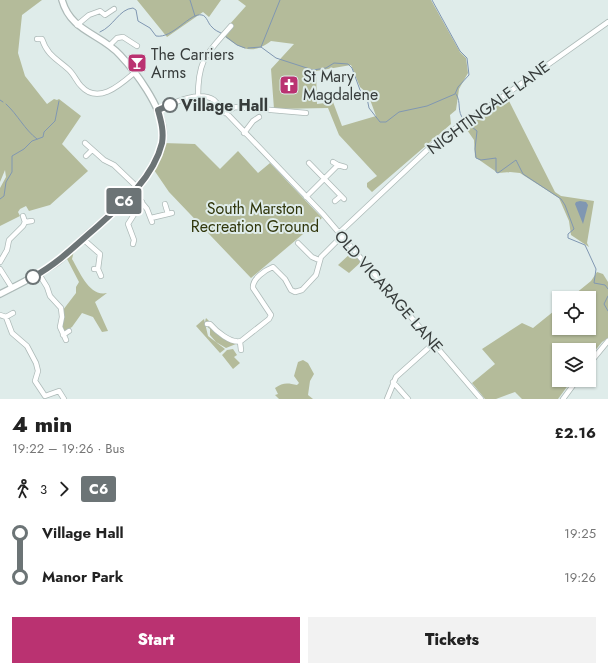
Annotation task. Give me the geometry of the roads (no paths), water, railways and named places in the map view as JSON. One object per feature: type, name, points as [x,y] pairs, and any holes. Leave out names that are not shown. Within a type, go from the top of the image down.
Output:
[{"type":"street","points":[[0,294],[39,274],[61,259],[83,239],[133,192],[153,165],[161,146],[163,131],[158,110],[134,73],[110,45],[77,25],[67,12],[62,0]]},
{"type":"street","points":[[77,25],[94,11],[100,11],[105,15],[114,9]]},
{"type":"street","name":"NIGHTINGALE LANE","points":[[319,260],[341,234],[440,138],[468,121],[608,22]]},
{"type":"street","points":[[158,110],[181,101],[198,97],[198,76],[201,65],[231,26]]},
{"type":"street","points":[[110,45],[117,38],[123,37],[137,46]]},
{"type":"street","points":[[41,38],[51,56],[67,68],[82,88],[90,92],[100,94],[112,90],[134,73]]},
{"type":"street","name":"OLD VICARAGE LANE","points":[[198,97],[211,98],[341,234],[481,399]]},
{"type":"street","points":[[226,113],[235,107],[306,113]]},
{"type":"street","points":[[244,133],[253,121],[259,117]]},
{"type":"street","points":[[84,143],[104,160],[114,165],[137,187]]},
{"type":"street","points":[[86,156],[92,150]]},
{"type":"street","points":[[333,162],[345,167]]},
{"type":"street","points":[[309,163],[342,197],[335,201]]},
{"type":"street","points":[[306,197],[338,165]]},
{"type":"street","points":[[133,192],[142,202],[151,220],[170,213],[165,204]]},
{"type":"street","points":[[135,241],[128,224],[142,202]]},
{"type":"street","points":[[0,262],[7,250],[9,240],[21,230],[25,222],[23,216]]},
{"type":"street","points":[[25,222],[32,221]]},
{"type":"street","points":[[83,239],[100,254],[96,269],[101,276]]},
{"type":"street","points":[[240,342],[269,319],[271,315],[253,288],[252,284],[269,268],[274,267],[285,279],[291,290],[298,292],[312,281],[317,271],[319,260],[312,257],[298,243]]},
{"type":"street","points":[[0,269],[12,288]]},
{"type":"street","points":[[39,274],[47,287],[50,296],[61,308],[62,317],[60,327],[64,338],[69,331]]},
{"type":"street","points":[[6,317],[12,313]]},
{"type":"street","points":[[0,315],[6,317]]},
{"type":"street","points":[[6,317],[12,333],[27,346],[36,363],[38,370],[35,380],[37,385],[45,396],[59,391],[64,399]]},
{"type":"street","points":[[207,324],[210,324],[220,333],[240,342]]},
{"type":"street","points":[[596,356],[608,341]]},
{"type":"street","points":[[240,342],[241,350]]},
{"type":"street","points":[[387,399],[393,382],[399,373],[434,343]]},
{"type":"street","points":[[393,382],[408,399]]},
{"type":"street","points":[[563,399],[572,387]]},
{"type":"water","points":[[576,202],[586,202],[588,205],[583,224],[575,204]]},
{"type":"waterway","points":[[190,0],[195,16]]},
{"type":"waterway","points":[[261,47],[280,0]]},
{"type":"waterway","points":[[248,48],[261,47],[276,58],[313,70],[326,68],[334,63],[348,64],[352,68],[360,90],[367,98],[369,108],[380,122],[386,122],[399,112],[427,106],[455,94],[458,87],[469,75],[467,58],[460,51],[432,0]]},
{"type":"waterway","points":[[100,32],[109,26],[124,11],[133,8],[136,10],[138,21],[150,28],[156,36],[169,34],[197,15],[202,15],[205,17],[213,28],[223,34]]},
{"type":"waterway","points":[[225,36],[237,45],[245,48]]},
{"type":"waterway","points":[[456,94],[459,101],[460,113],[464,120]]},
{"type":"waterway","points":[[0,199],[4,196],[6,182],[12,172],[12,156],[24,149],[32,141],[43,137],[44,132],[55,121],[59,101]]},
{"type":"waterway","points":[[6,104],[28,131],[37,139]]},
{"type":"waterway","points":[[467,123],[477,131],[475,149],[476,158],[481,160],[496,158],[496,172],[498,173],[516,160],[523,174],[561,199],[565,205],[574,229],[568,234],[568,238],[585,245],[596,269],[594,283],[605,285],[608,289]]},
{"type":"waterway","points":[[608,296],[604,304],[608,311]]},
{"type":"place","name":"The Carriers Arms","points":[[137,63]]},
{"type":"place","name":"St Mary Magdalene","points":[[289,85]]},
{"type":"place","name":"Village Hall","points":[[170,105]]},
{"type":"park label","name":"South Marston Recreation Ground","points":[[255,217]]}]
